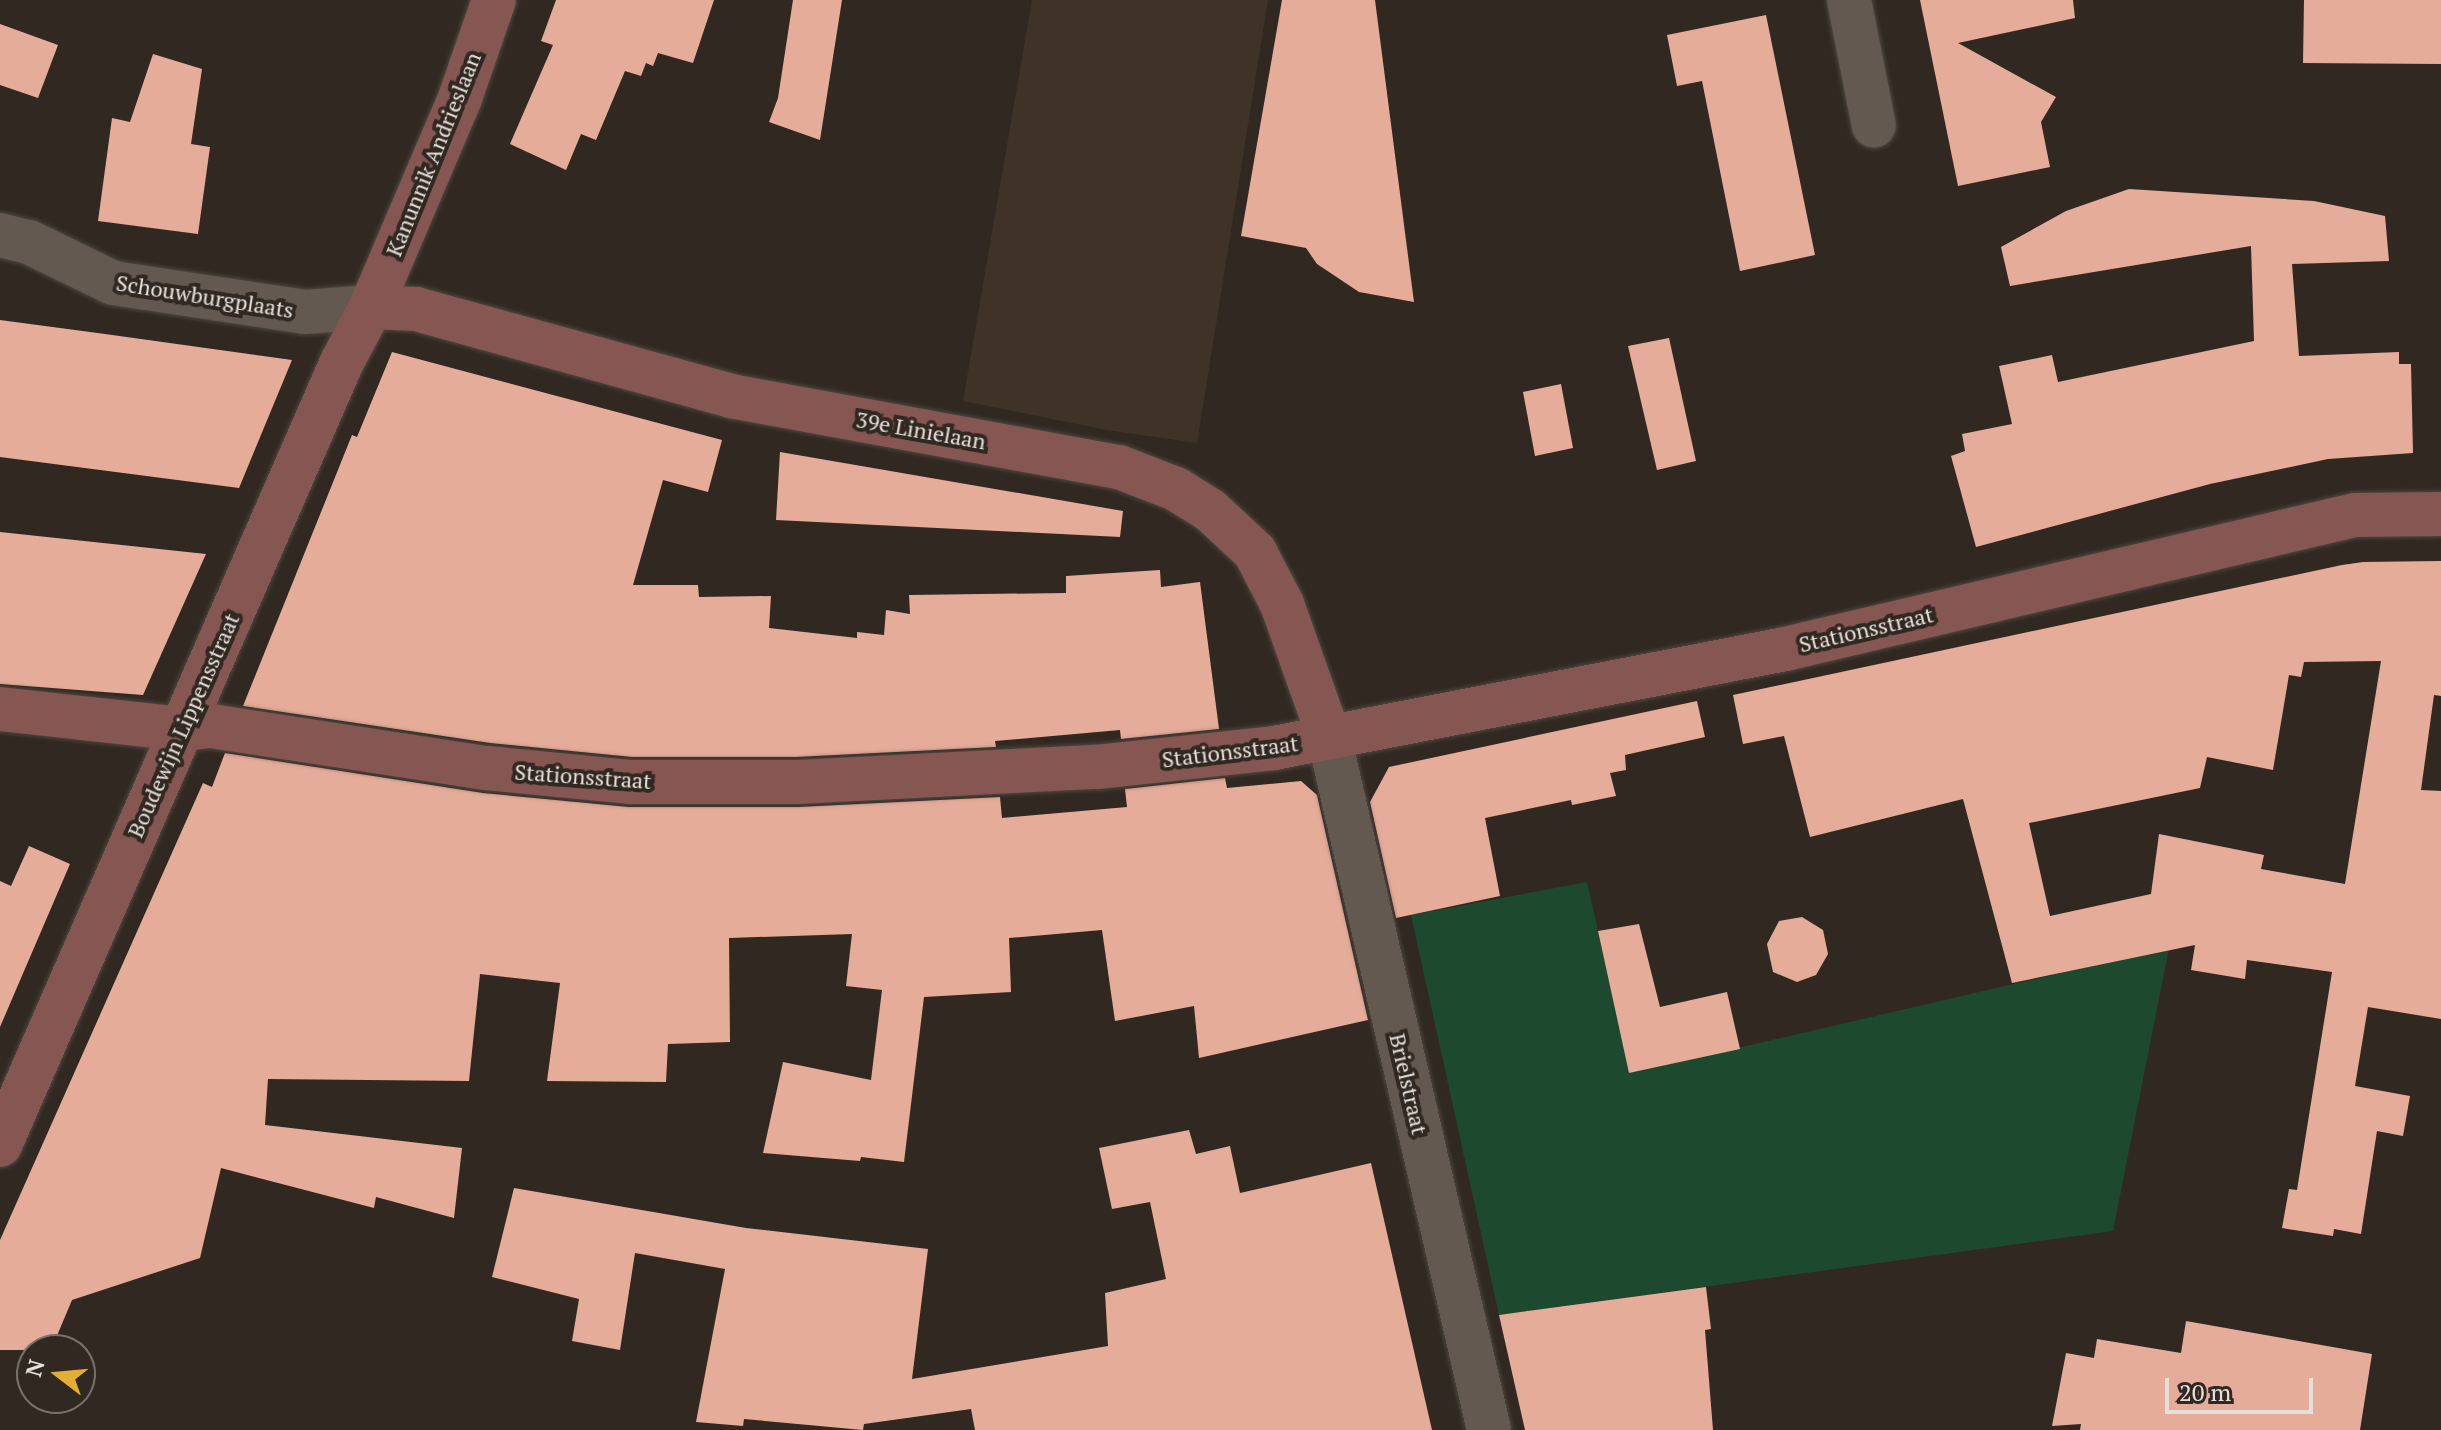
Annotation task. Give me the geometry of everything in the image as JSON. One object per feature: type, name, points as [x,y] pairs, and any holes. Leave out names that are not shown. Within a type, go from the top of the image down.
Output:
[{"type":"street","name":"Kanunnik Andrieslaan","points":[[371,307],[460,98],[494,0]]},
{"type":"street","points":[[1849,0],[1874,126]]},
{"type":"street","name":"Schouwburgplaats","points":[[0,235],[29,242],[113,283],[304,312],[371,307]]},
{"type":"street","name":"Boudewijn Lippensstraat","points":[[0,1145],[342,362],[371,307]]},
{"type":"street","name":"39e Linielaan","points":[[371,307],[416,309],[731,396],[1119,467],[1176,489],[1210,510],[1255,552],[1282,604],[1329,737]]},
{"type":"street","name":"Stationsstraat","points":[[0,709],[181,729],[211,726],[487,768],[631,782],[797,782],[1097,767],[1274,748],[1785,649],[2355,515],[2441,514]]},
{"type":"street","name":"Brielstraat","points":[[1329,737],[1489,1430]]},
{"type":"shaded area","points":[[1032,0],[1268,0],[1197,443],[1107,430],[963,401]]},
{"type":"green space","points":[[1587,882],[1630,1073],[2169,948],[2113,1231],[1499,1315],[1411,915]]},
{"type":"building","points":[[556,0],[714,0],[693,63],[658,53],[653,66],[646,63],[641,76],[625,71],[596,140],[581,134],[566,170],[510,144],[553,45],[541,41]]},
{"type":"building","points":[[793,0],[842,0],[820,140],[769,122],[778,98]]},
{"type":"building","points":[[1282,0],[1375,0],[1414,302],[1359,292],[1317,264],[1306,248],[1241,236]]},
{"type":"building","points":[[1920,0],[2073,0],[2075,18],[1958,43],[2056,97],[2041,122],[2050,167],[1958,186]]},
{"type":"building","points":[[2304,0],[2441,0],[2441,64],[2303,63]]},
{"type":"building","points":[[1766,15],[1815,255],[1740,271],[1702,81],[1677,86],[1667,35]]},
{"type":"building","points":[[0,24],[58,45],[38,98],[0,85]]},
{"type":"building","points":[[153,54],[202,69],[191,144],[210,147],[198,234],[98,221],[112,118],[130,122]]},
{"type":"building","points":[[2129,189],[2314,201],[2385,216],[2389,261],[2292,264],[2299,356],[2399,352],[2399,364],[2411,364],[2413,453],[2328,459],[2210,484],[1976,547],[1951,456],[1965,451],[1962,434],[2012,424],[1999,366],[2052,355],[2058,382],[2254,341],[2251,246],[2010,286],[2001,247],[2066,211]]},
{"type":"building","points":[[0,320],[292,360],[239,488],[0,457]]},
{"type":"building","points":[[1669,338],[1696,461],[1657,470],[1628,346]]},
{"type":"building","points":[[392,352],[722,440],[708,492],[663,480],[633,585],[698,585],[699,597],[771,596],[769,628],[857,638],[857,632],[884,635],[886,610],[910,614],[909,595],[1066,593],[1066,576],[1160,570],[1161,587],[1200,582],[1219,729],[1121,739],[1120,730],[995,741],[996,747],[796,757],[632,757],[490,743],[243,706],[352,435],[357,437]]},
{"type":"building","points":[[1561,384],[1573,448],[1535,456],[1523,392]]},
{"type":"building","points":[[780,452],[1123,511],[1120,537],[776,520]]},
{"type":"building","points":[[0,532],[206,554],[143,695],[0,684]]},
{"type":"building","points":[[2441,561],[2441,696],[2434,695],[2421,790],[2441,791],[2441,1019],[2368,1007],[2355,1086],[2410,1096],[2403,1136],[2377,1131],[2361,1234],[2334,1229],[2333,1236],[2282,1228],[2289,1189],[2297,1190],[2332,972],[2247,960],[2245,979],[2191,970],[2195,945],[2012,983],[1963,799],[1810,837],[1784,736],[1743,744],[1733,695],[2363,562]],"holes":[[[2381,661],[2345,884],[2261,869],[2264,855],[2159,834],[2151,894],[2050,916],[2029,823],[2200,788],[2207,757],[2273,770],[2289,675],[2301,677],[2304,662]]]},
{"type":"building","points":[[1697,701],[1705,737],[1625,755],[1626,770],[1610,773],[1616,796],[1572,805],[1571,800],[1485,818],[1500,896],[1396,918],[1370,802],[1389,767]]},
{"type":"building","points":[[225,753],[483,793],[629,807],[798,807],[1000,797],[1002,818],[1127,807],[1125,789],[1225,778],[1227,788],[1301,781],[1317,795],[1368,1020],[1199,1058],[1194,1006],[1115,1021],[1102,930],[1009,938],[1011,992],[924,997],[904,1162],[861,1157],[860,1161],[763,1153],[783,1062],[871,1080],[882,990],[846,986],[852,934],[729,938],[730,1042],[668,1044],[666,1082],[547,1081],[560,983],[480,974],[469,1081],[268,1079],[265,1125],[462,1148],[454,1218],[376,1197],[374,1208],[221,1168],[200,1258],[72,1300],[58,1334],[16,1334],[16,1350],[0,1350],[0,1240],[203,783],[212,787]]},
{"type":"building","points":[[29,846],[70,864],[0,1027],[0,881],[11,886]]},
{"type":"building","points":[[1802,917],[1823,930],[1828,954],[1816,975],[1797,982],[1773,972],[1767,944],[1779,921]]},
{"type":"building","points":[[1639,924],[1660,1007],[1727,992],[1740,1049],[1629,1073],[1598,931]]},
{"type":"building","points":[[1189,1130],[1196,1154],[1230,1146],[1240,1193],[1371,1163],[1432,1430],[975,1430],[971,1409],[864,1424],[863,1430],[744,1419],[743,1426],[696,1422],[725,1269],[635,1253],[620,1350],[572,1341],[579,1299],[492,1277],[514,1188],[746,1228],[928,1249],[912,1379],[1108,1346],[1105,1293],[1166,1279],[1150,1202],[1112,1209],[1099,1148]]},
{"type":"building","points":[[1706,1287],[1711,1329],[1705,1330],[1713,1430],[1525,1430],[1499,1315]]},
{"type":"building","points":[[2186,1321],[2372,1354],[2360,1430],[2080,1430],[2081,1424],[2052,1426],[2066,1353],[2094,1358],[2097,1339],[2181,1353]]}]
